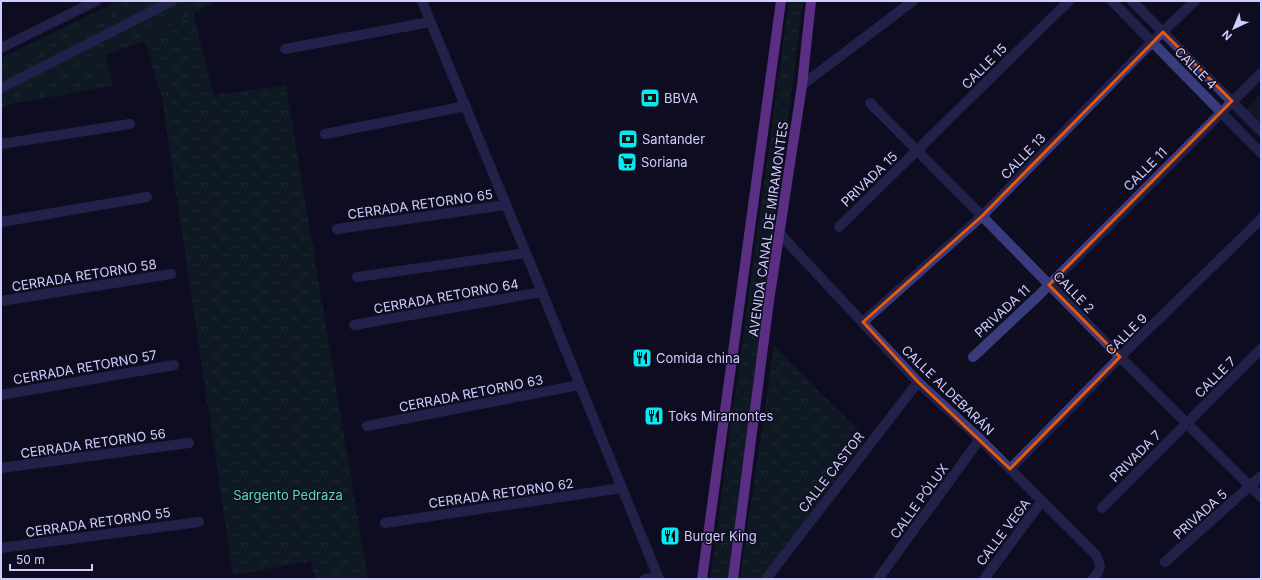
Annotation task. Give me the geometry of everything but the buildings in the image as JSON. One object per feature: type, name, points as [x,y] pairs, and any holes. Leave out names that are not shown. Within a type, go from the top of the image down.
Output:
[{"type":"main road","name":"AVENIDA CANAL DE MIRAMONTES","points":[[702,579],[781,1]]},
{"type":"main road","name":"AVENIDA CANAL DE MIRAMONTES","points":[[733,579],[769,301],[802,86],[811,1]]},
{"type":"street","points":[[1,48],[96,1]]},
{"type":"street","points":[[1,88],[172,1]]},
{"type":"street","points":[[422,1],[658,578],[645,579]]},
{"type":"street","points":[[802,86],[913,1]]},
{"type":"street","name":"CALLE 15","points":[[918,150],[1069,1]]},
{"type":"street","name":"CALLE 4","points":[[1112,1],[1261,153]]},
{"type":"street","name":"CALLE 4","points":[[1132,1],[1261,131]]},
{"type":"street","name":"CALLE 13","points":[[863,322],[982,216],[1152,42],[1195,1]]},
{"type":"street","points":[[285,48],[430,22]]},
{"type":"street","name":"CALLE 11","points":[[1048,284],[1261,73]]},
{"type":"street","name":"CALLE 2","points":[[870,103],[918,150],[1120,357],[1261,497]]},
{"type":"street","points":[[325,134],[466,106]]},
{"type":"street","points":[[1,144],[130,124]]},
{"type":"street","name":"PRIVADA 15","points":[[839,227],[918,150]]},
{"type":"street","points":[[1,222],[147,197]]},
{"type":"street","name":"CERRADA RETORNO 65","points":[[338,229],[506,205]]},
{"type":"street","name":"CALLE 9","points":[[1010,469],[1120,357],[1261,219]]},
{"type":"street","name":"CALLE ALDEBARÁN","points":[[780,234],[918,382],[980,439],[1096,555],[1100,563],[1100,570],[1093,579]]},
{"type":"street","points":[[357,277],[526,253]]},
{"type":"street","name":"CERRADA RETORNO 58","points":[[1,301],[171,274]]},
{"type":"street","name":"PRIVADA 11","points":[[973,357],[1037,297],[1048,284]]},
{"type":"street","name":"CERRADA RETORNO 64","points":[[354,325],[542,292]]},
{"type":"street","name":"CALLE 7","points":[[1187,423],[1261,349]]},
{"type":"street","name":"CERRADA RETORNO 57","points":[[1,395],[174,365]]},
{"type":"street","name":"CALLE CASTOR","points":[[766,579],[918,382]]},
{"type":"street","name":"CERRADA RETORNO 63","points":[[367,426],[580,385]]},
{"type":"street","name":"PRIVADA 7","points":[[1102,508],[1187,423]]},
{"type":"street","name":"CALLE PÓLUX","points":[[878,579],[980,439]]},
{"type":"street","name":"CERRADA RETORNO 56","points":[[1,468],[189,443]]},
{"type":"street","name":"PRIVADA 5","points":[[1165,562],[1261,476]]},
{"type":"street","name":"CERRADA RETORNO 62","points":[[385,523],[622,488]]},
{"type":"street","name":"CALLE VEGA","points":[[984,579],[1042,501]]},
{"type":"street","name":"CERRADA RETORNO 55","points":[[1,548],[199,522]]},
{"type":"highlighted area","points":[[1163,32],[1232,101],[1049,285],[1120,357],[1010,469],[918,382],[863,322],[982,216]]},
{"type":"green space","points":[[119,1],[216,1],[145,41],[105,55],[113,86],[10,104],[1,108],[1,58]]},
{"type":"green space","points":[[789,1],[803,1],[730,579],[710,579]]},
{"type":"green space","name":"Sargento Pedraza","points":[[193,13],[214,95],[286,85],[368,579],[315,579],[311,561],[233,575],[162,99],[145,41]]},
{"type":"green space","points":[[1261,94],[1261,125],[1245,110]]},
{"type":"green space","points":[[774,346],[866,438],[761,579],[740,579]]},
{"type":"place","name":"BBVA","points":[[650,98]]},
{"type":"place","name":"Santander","points":[[628,139]]},
{"type":"place","name":"Soriana","points":[[627,162]]},
{"type":"place","name":"Comida china","points":[[642,358]]},
{"type":"place","name":"Toks Miramontes","points":[[654,416]]},
{"type":"place","name":"Burger King","points":[[670,536]]}]
